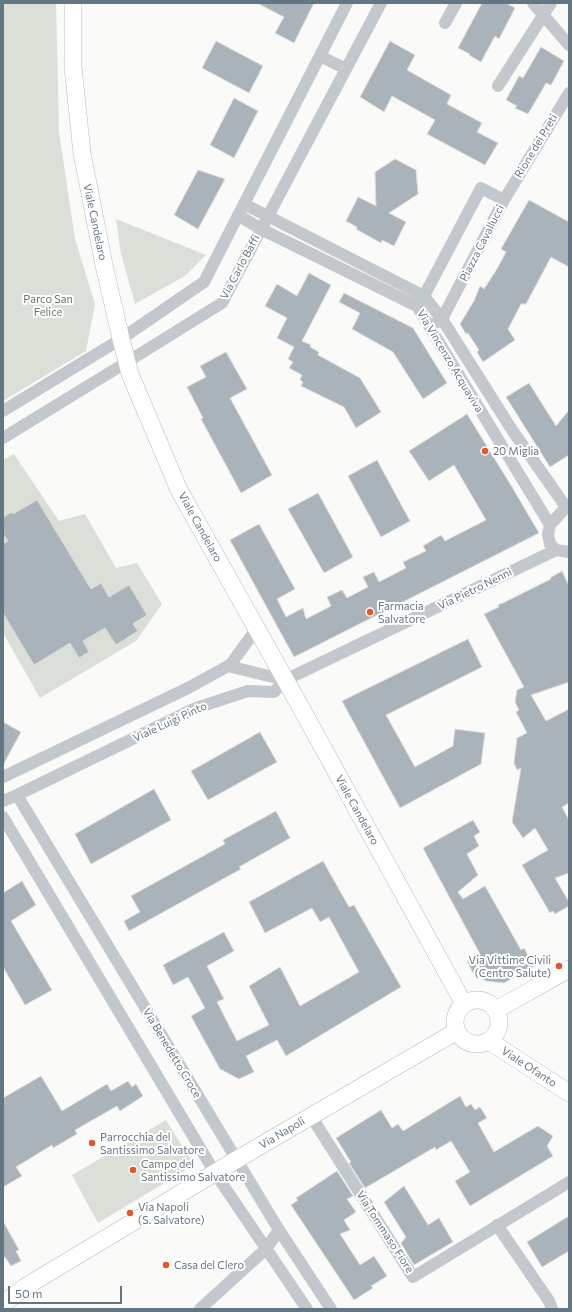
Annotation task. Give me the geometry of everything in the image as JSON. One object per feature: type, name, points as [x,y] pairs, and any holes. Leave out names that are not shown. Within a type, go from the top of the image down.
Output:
[{"type":"main road","name":"Viale Candelaro","points":[[73,3],[73,67],[82,153],[93,211],[130,374],[179,490],[257,628],[464,1004]]},
{"type":"main road","points":[[496,1010],[569,969]]},
{"type":"main road","points":[[470,1001],[485,1001],[491,1004],[496,1010],[499,1016],[500,1024],[494,1036],[488,1041],[482,1044],[468,1042],[461,1037],[457,1031],[455,1024],[456,1016],[464,1004],[470,1001]]},
{"type":"main road","name":"Via Napoli","points":[[3,1304],[25,1287],[236,1160],[457,1031]]},
{"type":"main road","name":"Viale Ofanto","points":[[488,1041],[569,1093]]},
{"type":"main road","name":"Via Napoli","points":[[3,1294],[25,1287]]},
{"type":"street","points":[[3,412],[121,339],[204,282],[348,3]]},
{"type":"street","name":"Via Carlo Baffi","points":[[3,438],[222,303],[381,3]]},
{"type":"street","points":[[446,23],[456,3]]},
{"type":"street","points":[[533,3],[569,45]]},
{"type":"street","points":[[498,86],[551,3]]},
{"type":"street","points":[[320,56],[346,68]]},
{"type":"street","name":"Rione dei Preti","points":[[504,200],[569,93]]},
{"type":"street","name":"Piazza Cavallucci","points":[[424,296],[481,188],[504,200],[442,319]]},
{"type":"street","name":"Via Vincenzo Acquaviva","points":[[244,204],[424,296],[442,319],[512,430],[567,506]]},
{"type":"street","name":"Via Vincenzo Acquaviva","points":[[238,215],[261,229],[417,306],[550,525]]},
{"type":"street","points":[[429,326],[442,319]]},
{"type":"street","points":[[567,506],[550,525],[548,534],[550,544],[556,550],[569,552]]},
{"type":"street","name":"Via Pietro Nenni","points":[[285,680],[556,550]]},
{"type":"street","name":"Viale Luigi Pinto","points":[[3,777],[188,688],[228,666],[257,628]]},
{"type":"street","points":[[228,666],[285,680]]},
{"type":"street","name":"Viale Luigi Pinto","points":[[3,801],[196,708],[248,691],[274,692],[285,680]]},
{"type":"street","points":[[65,748],[79,765]]},
{"type":"street","name":"Via Benedetto Croce","points":[[17,795],[236,1160],[279,1230],[331,1309]]},
{"type":"street","points":[[3,817],[215,1173],[307,1309]]},
{"type":"street","name":"Via Tommaso Fiore","points":[[311,1116],[413,1277],[569,1182]]},
{"type":"street","points":[[497,1225],[549,1301],[552,1309]]},
{"type":"street","points":[[200,1309],[266,1249],[279,1230]]},
{"type":"green space","name":"Parco San Felice","points":[[3,3],[56,3],[59,132],[75,239],[95,304],[86,351],[3,401]]},
{"type":"green space","points":[[116,219],[206,255],[185,276],[135,304],[121,254]]},
{"type":"green space","points":[[14,454],[59,521],[85,514],[116,568],[137,563],[162,604],[136,641],[40,698],[3,633],[3,460]]},
{"type":"green space","name":"Campo del Santissimo Salvatore","points":[[166,1120],[194,1165],[98,1223],[72,1175]]},
{"type":"building","points":[[257,3],[314,3],[294,43],[275,33],[284,17]]},
{"type":"building","points":[[482,3],[506,3],[515,8],[499,39],[495,36],[481,62],[458,48]]},
{"type":"building","points":[[216,41],[263,66],[249,93],[202,68]]},
{"type":"building","points":[[390,41],[415,55],[407,70],[451,95],[447,104],[482,123],[477,132],[498,143],[485,165],[427,134],[435,120],[392,96],[384,112],[360,97]]},
{"type":"building","points":[[541,47],[564,61],[551,85],[546,83],[528,114],[515,108],[517,106],[506,100],[519,76],[523,78]]},
{"type":"building","points":[[234,98],[258,111],[234,158],[210,145]]},
{"type":"building","points":[[395,159],[416,170],[418,194],[389,213],[406,222],[394,246],[382,240],[381,243],[356,229],[357,227],[346,221],[358,197],[376,206],[375,172]]},
{"type":"building","points":[[198,170],[225,179],[198,229],[174,215]]},
{"type":"building","points":[[529,200],[569,222],[569,267],[551,257],[526,304],[521,304],[508,329],[515,340],[483,362],[477,352],[479,350],[460,324],[474,301],[480,286],[484,289],[497,269],[506,252],[501,249]]},
{"type":"building","points":[[309,273],[331,285],[302,341],[311,345],[310,347],[319,352],[318,355],[360,378],[381,412],[356,428],[344,407],[301,386],[303,382],[300,380],[302,375],[289,368],[293,362],[288,359],[294,347],[277,338],[287,318],[265,306],[277,284],[297,296]]},
{"type":"building","points":[[344,293],[413,328],[447,383],[423,399],[393,352],[352,329],[360,313],[339,302]]},
{"type":"building","points":[[226,352],[247,389],[230,398],[272,475],[241,493],[201,419],[203,418],[187,387],[206,377],[200,366]]},
{"type":"building","points":[[529,383],[556,426],[569,410],[569,455],[550,467],[506,397]]},
{"type":"building","points":[[467,414],[539,533],[294,657],[230,540],[259,524],[295,589],[277,599],[286,617],[303,608],[306,619],[331,606],[327,597],[342,590],[347,598],[368,587],[363,577],[374,572],[379,582],[406,568],[403,562],[426,551],[423,546],[441,535],[445,541],[486,520],[454,465],[429,481],[409,451]]},
{"type":"building","points":[[377,460],[410,521],[381,537],[348,476]]},
{"type":"building","points":[[318,493],[353,557],[324,573],[288,509]]},
{"type":"building","points":[[37,500],[91,589],[101,583],[109,597],[129,585],[147,615],[133,624],[138,631],[116,645],[105,628],[83,641],[89,652],[79,658],[70,643],[34,665],[3,613],[3,544],[8,541],[3,534],[3,517],[12,512],[13,514]]},
{"type":"building","points":[[562,571],[569,586],[569,682],[531,695],[546,721],[569,709],[569,803],[562,807],[569,820],[569,873],[555,878],[569,902],[569,906],[555,914],[553,911],[550,913],[522,865],[548,850],[535,828],[523,838],[512,822],[521,768],[517,770],[514,763],[517,738],[527,733],[516,712],[519,710],[515,702],[517,690],[524,687],[484,614],[499,607],[498,605],[551,579],[550,578]]},
{"type":"building","points":[[468,639],[482,667],[386,715],[415,767],[453,746],[455,729],[485,733],[481,764],[400,808],[342,701]]},
{"type":"building","points":[[3,722],[21,732],[3,765]]},
{"type":"building","points":[[260,732],[277,762],[208,800],[191,771]]},
{"type":"building","points":[[154,789],[171,820],[91,864],[75,834]]},
{"type":"building","points":[[276,811],[290,838],[239,867],[241,869],[129,931],[124,921],[140,912],[131,896],[225,844],[223,840]]},
{"type":"building","points":[[473,820],[480,832],[474,836],[479,846],[467,854],[478,875],[458,892],[463,899],[485,886],[521,950],[524,948],[534,966],[504,983],[486,981],[473,973],[467,961],[480,954],[423,848]]},
{"type":"building","points":[[323,861],[349,907],[354,905],[401,987],[286,1056],[277,1040],[246,1056],[254,1072],[239,1079],[220,1069],[191,1016],[205,1008],[188,977],[173,985],[163,965],[224,932],[234,951],[207,966],[224,999],[217,1002],[237,1041],[269,1025],[249,986],[280,967],[300,1006],[359,972],[329,917],[320,922],[312,908],[265,933],[249,902]]},
{"type":"building","points":[[22,881],[36,905],[11,921],[52,990],[25,1005],[3,967],[3,893]]},
{"type":"building","points":[[41,1076],[62,1111],[107,1084],[111,1091],[128,1081],[132,1087],[136,1084],[143,1096],[120,1111],[117,1106],[75,1130],[77,1134],[53,1148],[52,1145],[16,1167],[22,1176],[3,1187],[3,1098]]},
{"type":"building","points":[[460,1096],[466,1107],[471,1104],[475,1110],[480,1107],[487,1118],[478,1123],[494,1152],[538,1126],[553,1136],[547,1146],[553,1156],[470,1206],[455,1181],[470,1172],[451,1141],[436,1150],[435,1147],[365,1188],[349,1163],[351,1162],[336,1138],[381,1110],[392,1128],[398,1124],[403,1131]]},
{"type":"building","points":[[337,1171],[353,1196],[347,1199],[356,1212],[344,1220],[350,1230],[340,1234],[360,1265],[374,1256],[387,1276],[371,1286],[373,1288],[354,1300],[291,1205],[298,1200],[296,1198]]},
{"type":"building","points":[[404,1186],[428,1225],[439,1218],[453,1242],[414,1265],[401,1243],[406,1237],[384,1202]]},
{"type":"building","points":[[569,1216],[569,1251],[542,1267],[527,1242]]},
{"type":"building","points":[[3,1221],[19,1250],[16,1251],[21,1261],[11,1266],[5,1257],[3,1258]]},
{"type":"place","name":"20 Miglia","points":[[485,451]]},
{"type":"place","name":"Farmacia Salvatore","points":[[370,612]]},
{"type":"place","name":"Via Vittime Civili (Centro Salute)","points":[[559,966]]},
{"type":"place","name":"Parrocchia del Santissimo Salvatore","points":[[92,1143]]},
{"type":"place","name":"Campo del Santissimo Salvatore","points":[[133,1170]]},
{"type":"place","name":"Via Napoli (S. Salvatore)","points":[[130,1213]]},
{"type":"place","name":"Casa del Clero","points":[[166,1265]]}]
